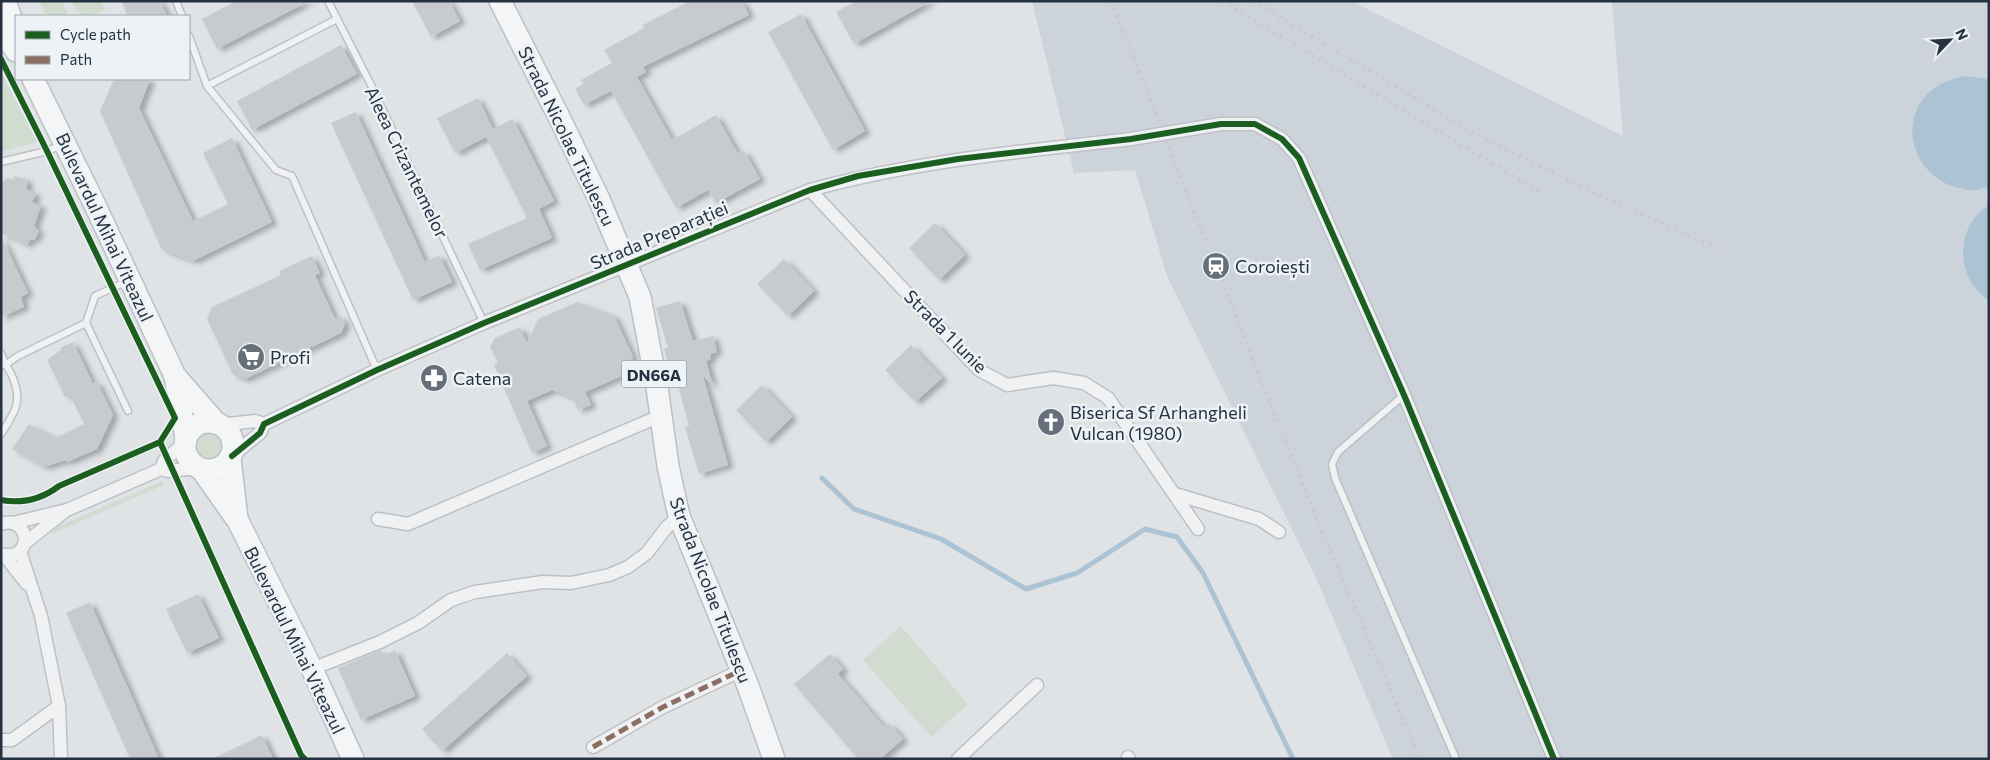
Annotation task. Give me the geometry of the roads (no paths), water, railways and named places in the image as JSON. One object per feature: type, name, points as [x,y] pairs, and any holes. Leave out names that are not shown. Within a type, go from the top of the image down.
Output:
[{"type":"main road","points":[[5,1],[15,30]]},
{"type":"main road","name":"Strada Nicolae Titulescu","points":[[500,1],[566,131],[627,264],[642,306],[671,485],[679,516],[742,670],[774,759]]},
{"type":"main road","points":[[1,28],[15,49]]},
{"type":"main road","name":"Bulevardul Mihai Viteazul","points":[[34,80],[66,143],[175,376],[186,440]]},
{"type":"main road","name":"Bulevardul Mihai Viteazul","points":[[175,376],[218,424]]},
{"type":"main road","points":[[204,422],[218,424],[229,432],[233,440],[231,458],[217,469],[200,469],[188,458],[185,449],[186,440],[190,431],[204,422]]},
{"type":"main road","name":"Bulevardul Mihai Viteazul","points":[[231,458],[238,521]]},
{"type":"main road","name":"Bulevardul Mihai Viteazul","points":[[200,469],[238,521],[312,669],[352,759]]},
{"type":"street","name":"Strada Preparației","points":[[231,458],[260,433],[264,424],[376,370],[484,323],[810,190],[858,176],[958,159],[1131,138],[1221,124],[1255,124],[1282,139],[1299,158],[1404,395],[1554,759]]},
{"type":"street","name":"Strada 1 Iunie","points":[[810,190],[979,370],[1008,384],[1053,378],[1084,383],[1108,398],[1198,528]]},
{"type":"street","points":[[378,519],[408,524],[660,416]]},
{"type":"street","name":"Strada Preparației","points":[[218,424],[255,421],[264,424]]},
{"type":"street","points":[[161,469],[164,461],[186,440]]},
{"type":"street","points":[[5,523],[66,510],[161,469],[168,471],[200,469]]},
{"type":"street","points":[[1175,494],[1259,519],[1279,532]]},
{"type":"street","points":[[3,554],[10,555],[22,547],[66,510]]},
{"type":"street","points":[[312,669],[380,642],[418,623],[451,600],[475,592],[543,582],[570,583],[609,575],[628,567],[647,553],[666,528],[679,516]]},
{"type":"street","points":[[5,523],[22,529],[24,534],[22,547],[32,590],[41,616],[59,706],[61,759]]},
{"type":"street","points":[[3,554],[32,590]]},
{"type":"street","points":[[593,747],[663,706],[742,670]]},
{"type":"street","points":[[958,759],[1037,685]]},
{"type":"street","points":[[1,740],[12,740],[59,706]]},
{"type":"lane","points":[[176,1],[182,15]]},
{"type":"lane","name":"Aleea Crizantemelor","points":[[328,1],[370,83],[484,323]]},
{"type":"lane","points":[[207,86],[337,20]]},
{"type":"lane","points":[[190,39],[207,86],[276,170],[292,176],[376,370]]},
{"type":"lane","points":[[1,162],[47,151],[66,143]]},
{"type":"lane","points":[[128,411],[86,323],[95,296],[129,280]]},
{"type":"lane","points":[[3,365],[86,323]]},
{"type":"lane","points":[[1,353],[3,365],[12,376],[18,393],[16,409],[1,434]]},
{"type":"lane","points":[[1404,395],[1338,452],[1332,464],[1335,478],[1456,759]]},
{"type":"water","points":[[1964,76],[1989,80],[1989,186],[1978,190],[1959,188],[1943,182],[1931,173],[1921,161],[1912,132],[1914,117],[1921,102],[1932,90],[1944,83]]},
{"type":"water","points":[[1989,205],[1989,301],[1978,291],[1970,279],[1963,253],[1969,226],[1978,214]]},
{"type":"waterway","points":[[822,478],[854,509],[941,539],[1026,589],[1077,573],[1145,529],[1177,537],[1203,573],[1293,759]]},
{"type":"railway","points":[[1111,1],[1310,503],[1420,759]]},
{"type":"railway","points":[[1222,1],[1540,192]]},
{"type":"railway","points":[[1253,1],[1475,134],[1577,185],[1719,249]]},
{"type":"place","name":"Coroiești","points":[[1216,266]]},
{"type":"place","name":"Profi","points":[[251,357]]},
{"type":"place","name":"Catena","points":[[434,378]]},
{"type":"place","name":"Biserica Sf Arhangheli Vulcan (1980)","points":[[1051,422]]}]
